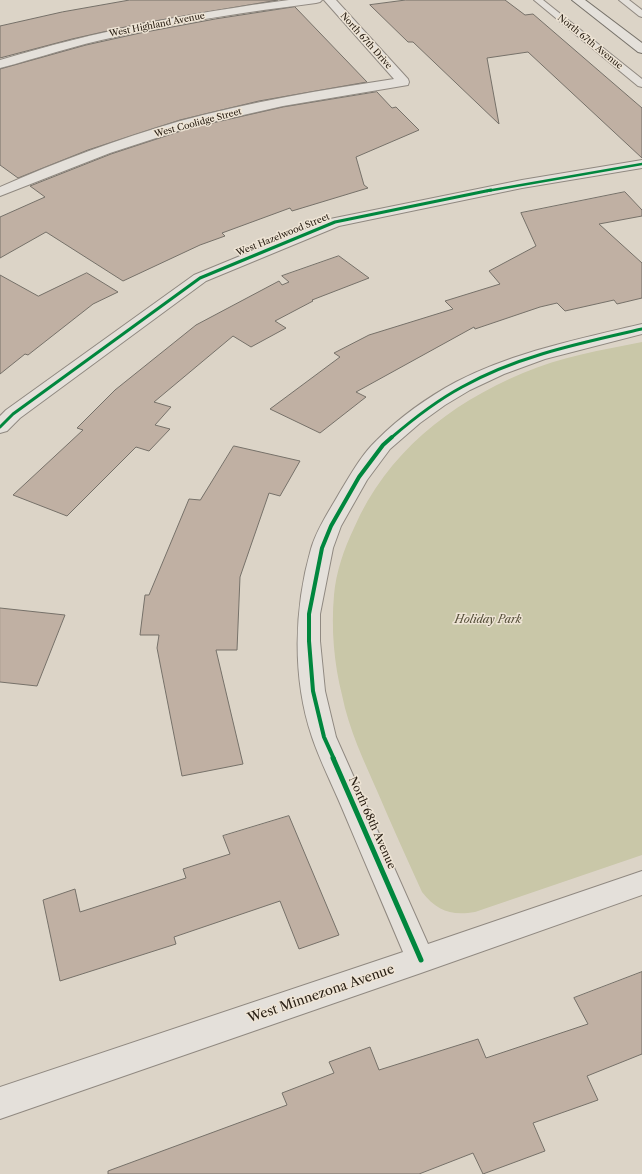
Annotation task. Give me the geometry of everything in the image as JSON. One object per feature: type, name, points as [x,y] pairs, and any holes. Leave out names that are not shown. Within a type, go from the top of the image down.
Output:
[{"type":"street","name":"West Highland Avenue","points":[[0,64],[133,28],[238,10],[316,0]]},
{"type":"street","name":"North 67th Drive","points":[[330,0],[403,82]]},
{"type":"street","points":[[578,0],[642,49]]},
{"type":"street","name":"West Coolidge Street","points":[[0,192],[87,157],[177,127],[290,100],[403,82]]},
{"type":"street","name":"West Hazelwood Street","points":[[0,427],[13,414],[200,278],[235,263],[336,222],[522,184],[642,164]]},
{"type":"street","name":"North 68th Avenue","points":[[421,960],[324,737],[313,691],[308,640],[309,614],[322,548],[331,526],[359,477],[383,445],[413,419],[438,401],[464,386],[498,370],[570,346],[642,329]]},
{"type":"street","name":"West Minnezona Avenue","points":[[0,1103],[642,883]]},
{"type":"lane","name":"North 67th Avenue","points":[[538,0],[642,84]]},
{"type":"lane","points":[[623,0],[642,14]]},
{"type":"green space","name":"Holiday Park","points":[[642,342],[642,855],[475,912],[459,913],[445,911],[433,904],[422,892],[362,757],[345,708],[335,658],[333,633],[335,586],[344,552],[368,501],[384,476],[402,454],[423,434],[446,416],[496,385],[537,367],[581,354]]},
{"type":"building","points":[[130,0],[278,0],[143,23],[72,39],[0,58],[0,26],[62,12]]},
{"type":"building","points":[[406,0],[505,0],[525,15],[533,14],[642,108],[642,158],[528,52],[487,58],[499,124],[413,42],[408,42],[370,5]]},
{"type":"building","points":[[295,7],[367,82],[259,101],[180,120],[88,150],[18,178],[0,165],[0,69],[86,45],[140,33],[215,19]]},
{"type":"building","points":[[377,92],[392,108],[396,107],[419,130],[356,157],[364,185],[368,188],[292,211],[290,208],[222,233],[225,236],[200,245],[123,281],[46,232],[0,258],[0,217],[45,197],[30,186],[111,154],[190,128],[283,107]]},
{"type":"building","points":[[625,192],[642,210],[642,216],[599,224],[642,263],[642,298],[617,304],[614,300],[565,311],[557,303],[540,307],[475,329],[474,327],[356,392],[366,397],[320,433],[270,409],[340,357],[334,353],[369,335],[453,309],[445,301],[500,284],[489,271],[536,246],[521,213]]},
{"type":"building","points":[[339,256],[369,278],[312,300],[313,301],[275,321],[286,328],[251,347],[233,336],[154,402],[171,407],[155,425],[170,429],[149,451],[136,447],[67,516],[13,495],[83,430],[77,428],[115,390],[196,325],[279,281],[282,285],[289,282],[282,276]]},
{"type":"building","points":[[87,273],[118,292],[93,304],[28,355],[25,354],[0,374],[0,275],[38,296]]},
{"type":"building","points":[[234,446],[300,461],[280,496],[269,493],[240,577],[237,650],[216,650],[243,764],[182,776],[157,648],[159,635],[140,635],[145,595],[149,595],[189,499],[200,500]]},
{"type":"building","points":[[0,608],[65,615],[37,686],[0,682]]},
{"type":"building","points":[[289,816],[339,935],[299,949],[280,901],[174,937],[176,944],[60,981],[43,900],[75,889],[80,912],[186,878],[183,869],[230,854],[223,836]]},
{"type":"building","points":[[642,972],[642,1054],[587,1076],[598,1100],[533,1123],[545,1151],[483,1174],[473,1153],[419,1174],[108,1174],[108,1171],[287,1105],[282,1093],[334,1073],[329,1062],[370,1047],[379,1070],[478,1039],[486,1058],[588,1024],[574,998]]},
{"type":"cycle path","points":[[0,427],[13,414],[200,278],[335,222],[522,184],[642,164]]},
{"type":"cycle path","points":[[421,960],[324,737],[313,691],[309,641],[309,614],[322,548],[331,526],[359,477],[383,445],[413,419],[438,401],[463,386],[498,370],[539,355],[642,329]]}]
